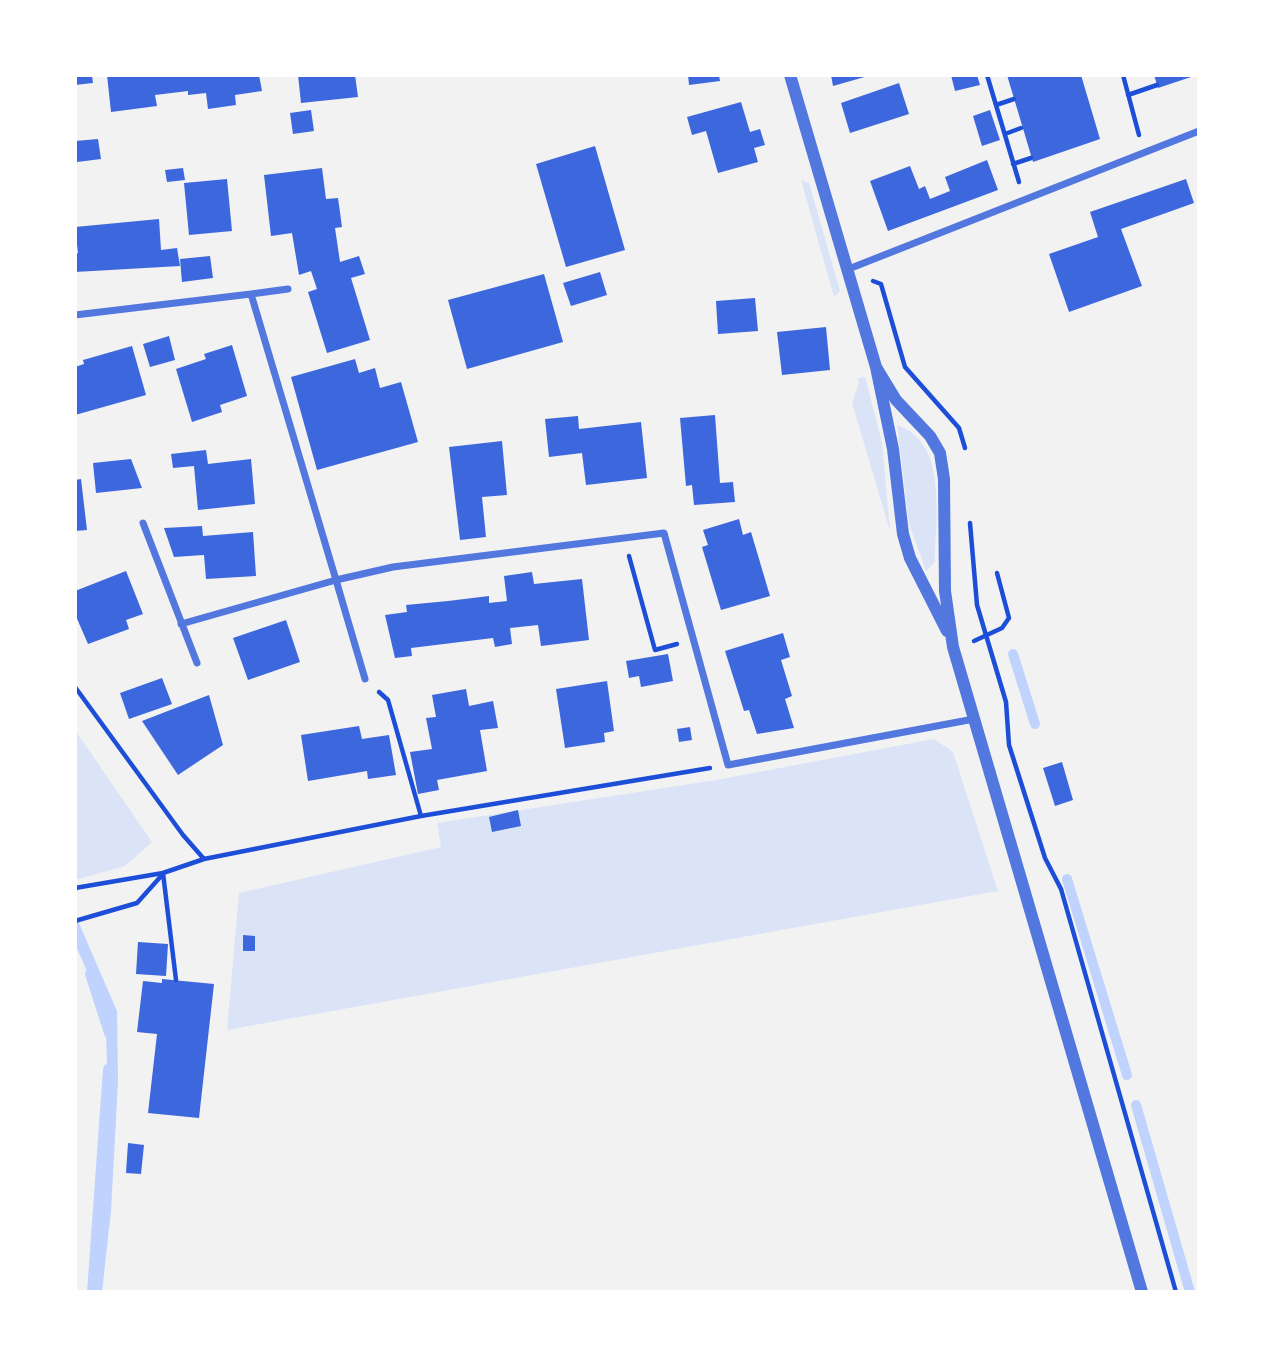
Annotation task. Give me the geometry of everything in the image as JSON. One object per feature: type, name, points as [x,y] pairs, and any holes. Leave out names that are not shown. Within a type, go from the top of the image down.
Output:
[{"type":"street","points":[[790,75],[876,367],[892,449],[902,534],[910,558],[953,647]]},
{"type":"street","points":[[846,270],[1199,131]]},
{"type":"street","points":[[75,315],[288,289]]},
{"type":"street","points":[[251,294],[365,679]]},
{"type":"street","points":[[876,367],[896,400],[930,436],[940,453],[944,497],[944,573],[953,647],[1142,1292]]},
{"type":"street","points":[[143,523],[197,663]]},
{"type":"street","points":[[181,624],[336,580],[393,567],[664,533],[728,765],[974,719]]},
{"type":"path","points":[[1123,75],[1143,153]]},
{"type":"path","points":[[989,76],[1024,200]]},
{"type":"path","points":[[1128,95],[1157,85]]},
{"type":"path","points":[[996,104],[1014,99]]},
{"type":"path","points":[[1005,134],[1021,128]]},
{"type":"path","points":[[1013,164],[1031,158]]},
{"type":"path","points":[[624,538],[654,650],[694,639]]},
{"type":"path","points":[[953,647],[987,637],[1002,628],[1009,618],[997,573]]},
{"type":"path","points":[[987,637],[1006,702],[1009,745],[1045,858],[1061,889],[1176,1292]]},
{"type":"path","points":[[365,679],[388,700],[421,816]]},
{"type":"path","points":[[75,687],[183,835],[204,859]]},
{"type":"path","points":[[75,888],[163,873],[204,859],[421,816],[728,765]]},
{"type":"path","points":[[75,921],[137,904],[163,873]]},
{"type":"path","points":[[163,873],[176,980]]},
{"type":"shaded area","points":[[801,180],[809,183],[840,291],[834,297]]},
{"type":"shaded area","points":[[865,377],[882,442],[890,531],[852,403],[859,383],[857,378]]},
{"type":"shaded area","points":[[897,425],[914,434],[925,448],[936,484],[935,562],[926,571],[909,524]]},
{"type":"shaded area","points":[[75,730],[152,842],[125,866],[75,880]]},
{"type":"shaded area","points":[[934,739],[953,752],[998,891],[227,1030],[239,893],[441,847],[437,823],[716,780]]},
{"type":"water","points":[[75,914],[117,1011],[118,1082],[111,1211],[102,1292],[90,1292],[101,1218],[108,1096],[106,1033],[104,1010],[75,944]]},
{"type":"building","points":[[75,75],[92,75],[93,83],[75,85]]},
{"type":"building","points":[[107,75],[259,75],[262,91],[235,95],[236,105],[208,109],[206,93],[188,95],[188,91],[155,95],[157,106],[111,112]]},
{"type":"building","points":[[298,75],[355,75],[358,97],[301,103]]},
{"type":"building","points":[[688,75],[719,75],[720,81],[689,85]]},
{"type":"building","points":[[831,75],[868,75],[868,76],[833,86]]},
{"type":"building","points":[[951,75],[977,75],[980,85],[955,91]]},
{"type":"building","points":[[1007,75],[1081,75],[1100,139],[1033,162]]},
{"type":"building","points":[[1154,75],[1194,75],[1194,76],[1158,88]]},
{"type":"building","points":[[899,83],[909,114],[850,133],[841,103]]},
{"type":"building","points":[[741,102],[750,132],[760,129],[765,145],[754,148],[758,162],[718,173],[706,131],[692,135],[687,117]]},
{"type":"building","points":[[311,110],[314,131],[293,134],[290,113]]},
{"type":"building","points":[[990,110],[1000,140],[982,146],[973,116]]},
{"type":"building","points":[[98,139],[101,159],[77,162],[75,141]]},
{"type":"building","points":[[595,146],[625,250],[566,267],[536,164]]},
{"type":"building","points":[[987,160],[998,190],[888,231],[870,181],[910,166],[919,189],[925,186],[930,199],[950,191],[945,177]]},
{"type":"building","points":[[183,168],[185,180],[167,182],[165,170]]},
{"type":"building","points":[[322,168],[326,199],[338,198],[342,227],[335,228],[340,262],[359,256],[365,274],[351,278],[370,340],[327,353],[308,292],[317,289],[311,271],[299,275],[292,233],[271,236],[264,175]]},
{"type":"building","points":[[227,179],[232,231],[189,235],[184,183]]},
{"type":"building","points":[[1186,179],[1194,203],[1121,229],[1142,286],[1069,312],[1049,254],[1098,237],[1090,212]]},
{"type":"building","points":[[159,219],[161,250],[177,248],[180,266],[75,272],[75,254],[78,253],[75,227]]},
{"type":"building","points":[[210,256],[213,278],[182,282],[180,259]]},
{"type":"building","points":[[600,272],[607,295],[571,306],[563,283]]},
{"type":"building","points":[[544,274],[563,342],[467,369],[448,300]]},
{"type":"building","points":[[755,298],[758,331],[718,334],[716,301]]},
{"type":"building","points":[[826,327],[830,370],[782,375],[777,332]]},
{"type":"building","points":[[169,336],[175,360],[150,367],[143,344]]},
{"type":"building","points":[[232,345],[247,396],[220,405],[222,412],[192,422],[176,369],[206,359],[204,354]]},
{"type":"building","points":[[132,346],[146,395],[75,415],[75,367],[84,364],[83,360]]},
{"type":"building","points":[[355,359],[359,373],[375,368],[380,388],[401,382],[418,442],[317,470],[291,377]]},
{"type":"building","points":[[715,415],[720,483],[733,482],[735,502],[694,505],[692,485],[686,486],[680,418]]},
{"type":"building","points":[[578,416],[579,429],[641,422],[647,478],[586,485],[582,453],[549,457],[545,419]]},
{"type":"building","points":[[502,441],[507,495],[482,497],[486,537],[460,540],[449,447]]},
{"type":"building","points":[[206,450],[208,464],[251,459],[255,504],[198,510],[194,466],[173,468],[171,454]]},
{"type":"building","points":[[131,459],[142,488],[96,493],[93,463]]},
{"type":"building","points":[[81,479],[87,530],[75,531],[75,480]]},
{"type":"building","points":[[739,519],[743,535],[751,532],[770,596],[721,610],[702,547],[708,545],[703,530]]},
{"type":"building","points":[[202,526],[203,536],[253,532],[256,576],[206,579],[204,555],[174,557],[164,528]]},
{"type":"building","points":[[126,571],[143,614],[126,620],[129,629],[88,644],[75,614],[75,591]]},
{"type":"building","points":[[532,572],[534,584],[582,579],[589,640],[541,646],[538,625],[510,628],[512,644],[495,647],[493,638],[411,648],[412,656],[395,658],[385,615],[407,612],[406,605],[489,596],[489,603],[507,601],[504,576]]},
{"type":"building","points":[[286,620],[300,662],[248,680],[233,638]]},
{"type":"building","points":[[783,633],[790,657],[781,660],[792,696],[785,699],[794,728],[757,734],[749,710],[744,711],[725,651]]},
{"type":"building","points":[[668,654],[673,681],[641,687],[639,676],[629,678],[626,661]]},
{"type":"building","points":[[162,678],[172,704],[129,719],[120,693]]},
{"type":"building","points":[[607,681],[614,731],[604,733],[605,742],[565,748],[556,689]]},
{"type":"building","points":[[466,689],[469,706],[493,701],[498,728],[480,730],[487,771],[437,780],[439,790],[418,794],[410,752],[432,749],[426,718],[436,717],[432,695]]},
{"type":"building","points":[[209,695],[223,745],[178,775],[142,721]]},
{"type":"building","points":[[359,726],[362,739],[389,735],[396,775],[368,779],[367,771],[308,781],[301,735]]},
{"type":"building","points":[[690,727],[692,740],[679,742],[677,729]]},
{"type":"building","points":[[1062,762],[1073,800],[1055,806],[1043,768]]},
{"type":"building","points":[[518,810],[521,826],[492,832],[489,817]]},
{"type":"building","points":[[243,935],[255,936],[255,951],[243,951]]},
{"type":"building","points":[[138,942],[168,944],[166,976],[136,974]]},
{"type":"building","points":[[162,979],[214,984],[199,1118],[148,1113],[157,1034],[137,1032],[143,981],[162,983]]},
{"type":"building","points":[[128,1143],[144,1145],[141,1174],[126,1173]]},
{"type":"waterway","points":[[1013,654],[1035,724]]},
{"type":"waterway","points":[[1067,879],[1127,1075]]},
{"type":"waterway","points":[[90,974],[109,1033]]},
{"type":"waterway","points":[[92,1292],[108,1069]]},
{"type":"waterway","points":[[1136,1105],[1190,1292]]}]
